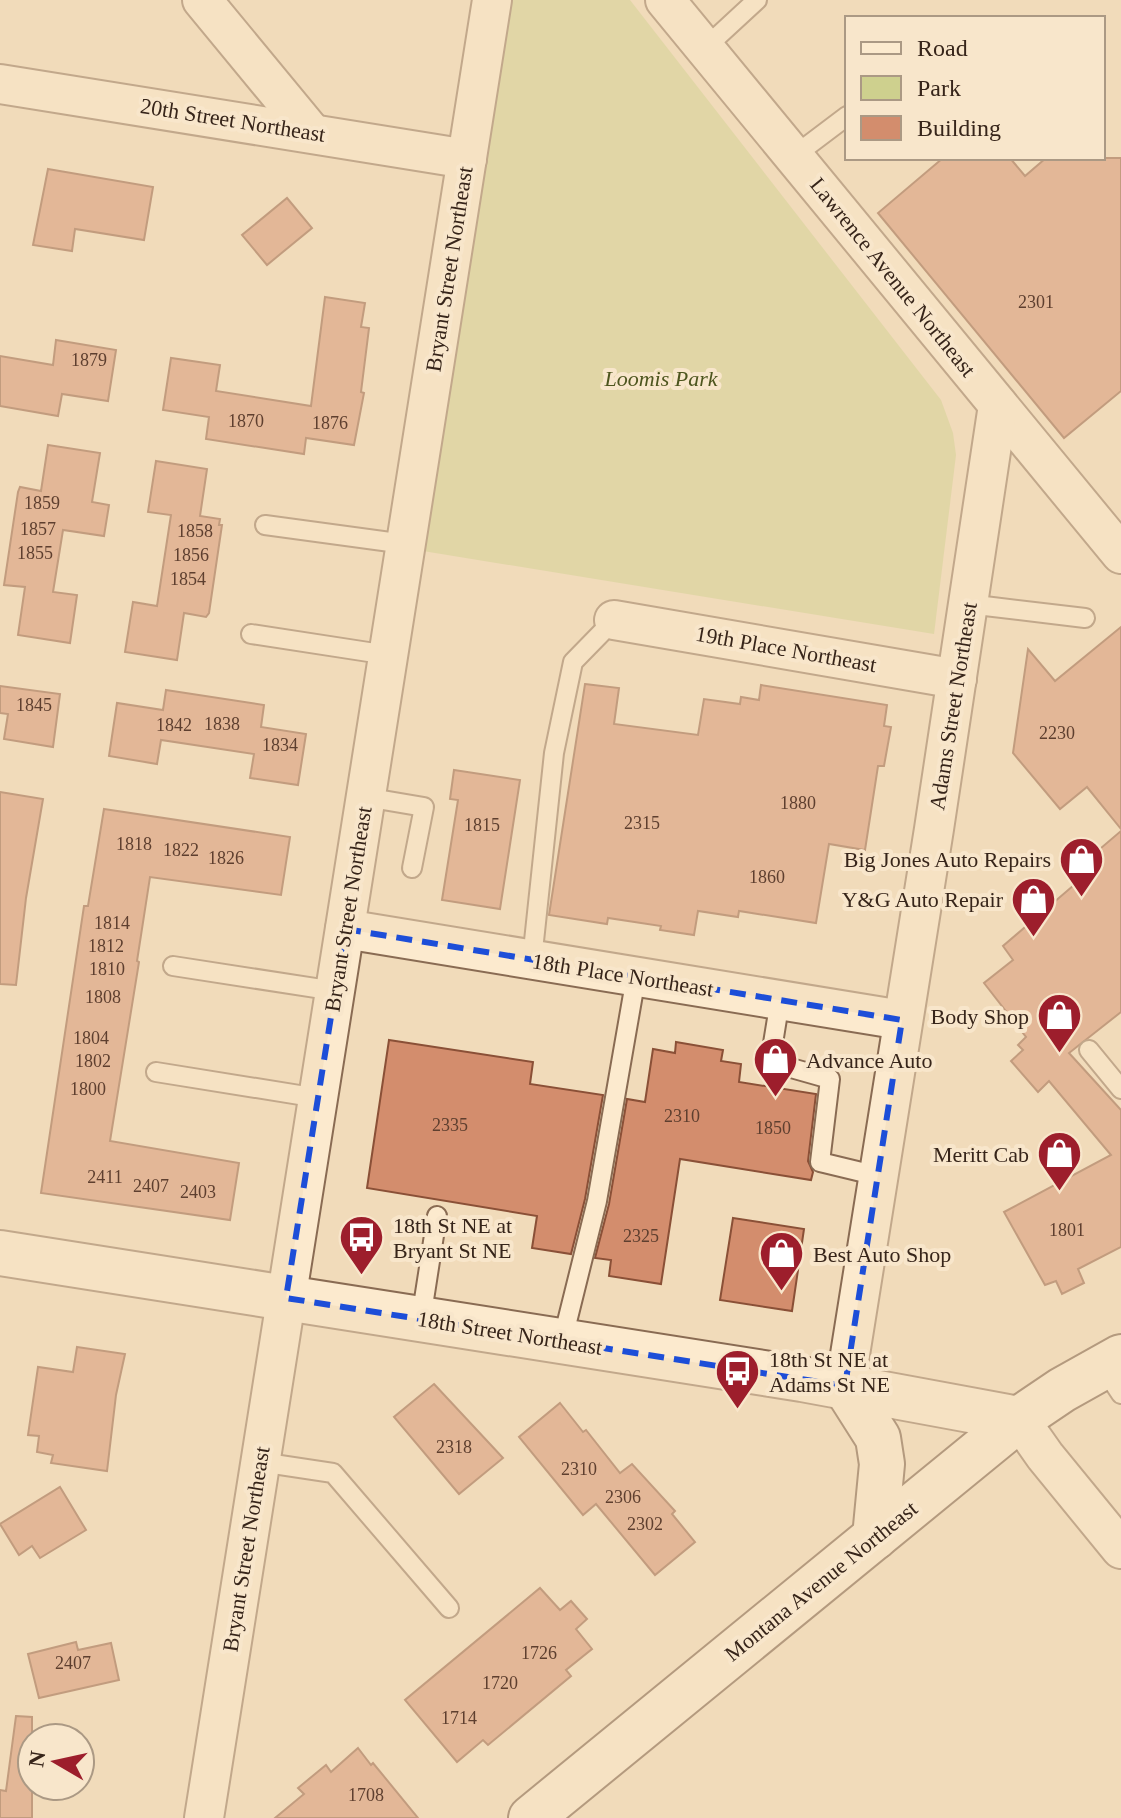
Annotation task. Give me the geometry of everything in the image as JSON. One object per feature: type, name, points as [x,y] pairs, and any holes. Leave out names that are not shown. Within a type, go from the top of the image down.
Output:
[{"type":"street","points":[[202,0],[311,132]]},
{"type":"street","name":"Bryant Street Northeast","points":[[204,1818],[492,0]]},
{"type":"street","name":"Lawrence Avenue Northeast","points":[[665,0],[1121,554]]},
{"type":"street","name":"20th Street Northeast","points":[[0,84],[467,159]]},
{"type":"street","name":"Adams Street Northeast","points":[[845,1386],[998,405]]},
{"type":"street","name":"19th Place Northeast","points":[[614,620],[957,679]]},
{"type":"street","name":"18th Place Northeast","points":[[345,929],[902,1020]]},
{"type":"street","name":"18th Street Northeast","points":[[0,1253],[845,1386],[1019,1419]]},
{"type":"street","name":"Montana Avenue Northeast","points":[[531,1818],[1019,1419],[1062,1390],[1115,1373]]},
{"type":"street","points":[[845,1386],[878,1438],[882,1464],[875,1537]]},
{"type":"street","points":[[1019,1419],[1121,1549]]},
{"type":"lane","points":[[705,48],[757,0]]},
{"type":"lane","points":[[794,156],[845,118]]},
{"type":"lane","points":[[265,525],[405,544]]},
{"type":"lane","points":[[968,604],[1085,618]]},
{"type":"lane","points":[[532,960],[554,753],[573,662],[614,620]]},
{"type":"lane","points":[[251,634],[388,655]]},
{"type":"lane","points":[[365,797],[424,807],[412,868]]},
{"type":"lane","points":[[173,966],[335,991]]},
{"type":"lane","points":[[562,1342],[597,1201],[636,977]]},
{"type":"lane","points":[[780,1000],[770,1062],[830,1079],[820,1162],[878,1176]]},
{"type":"lane","points":[[1089,1050],[1121,1089]]},
{"type":"lane","points":[[156,1072],[318,1098]]},
{"type":"lane","points":[[421,1319],[437,1216]]},
{"type":"lane","points":[[260,1462],[333,1473],[449,1608]]},
{"type":"highlighted area","points":[[345,929],[902,1020],[845,1386],[286,1298]]},
{"type":"green space","name":"Loomis Park","points":[[510,0],[630,0],[941,400],[953,433],[956,455],[934,634],[423,551]]},
{"type":"building","points":[[1121,158],[1121,391],[1064,438],[878,213],[941,160],[1012,160],[1025,176],[1044,160]]},
{"type":"building","points":[[48,169],[153,187],[144,240],[75,229],[72,251],[33,245]]},
{"type":"building","points":[[287,198],[312,228],[267,265],[242,235]]},
{"type":"building","points":[[325,297],[365,303],[361,327],[369,328],[361,392],[364,393],[354,445],[306,438],[304,454],[206,439],[209,417],[163,410],[171,358],[220,365],[216,391],[311,406]]},
{"type":"building","points":[[56,340],[116,350],[108,401],[62,394],[58,416],[0,406],[0,356],[53,365]]},
{"type":"building","points":[[48,445],[100,453],[92,502],[109,505],[104,536],[63,530],[53,592],[77,595],[70,643],[18,635],[25,587],[4,585],[18,492],[20,487],[41,491]]},
{"type":"building","points":[[156,461],[207,469],[200,516],[220,519],[219,525],[222,525],[209,613],[206,617],[184,613],[177,660],[125,652],[133,602],[157,606],[171,515],[148,512]]},
{"type":"building","points":[[1121,627],[1121,829],[1087,787],[1060,809],[1013,753],[1028,649],[1055,681]]},
{"type":"building","points":[[585,684],[619,688],[614,724],[698,735],[704,699],[740,704],[741,697],[759,700],[761,685],[887,705],[884,726],[891,727],[884,766],[878,766],[865,850],[829,844],[816,923],[739,911],[738,917],[698,911],[694,935],[660,930],[661,926],[608,918],[607,924],[549,915]]},
{"type":"building","points":[[0,686],[60,694],[53,747],[4,739],[8,714],[0,713]]},
{"type":"building","points":[[166,690],[264,705],[261,727],[306,734],[298,785],[250,778],[254,754],[161,740],[157,764],[109,756],[117,703],[163,710]]},
{"type":"building","points":[[454,770],[520,780],[500,909],[442,900],[458,800],[450,799]]},
{"type":"building","points":[[0,792],[43,799],[26,898],[16,985],[0,984]]},
{"type":"building","points":[[104,809],[290,837],[281,895],[150,877],[110,1141],[239,1163],[230,1220],[41,1193],[84,906],[88,906]]},
{"type":"building","points":[[1121,831],[1121,1012],[1069,1053],[1121,1110],[1121,1247],[1078,1269],[1084,1283],[1062,1294],[1056,1281],[1045,1285],[1004,1212],[1111,1155],[1049,1081],[1038,1092],[1011,1061],[1023,1050],[1018,1045],[1026,1037],[984,983],[1013,960],[1003,946],[1088,873],[1081,865]]},
{"type":"building","points":[[389,1040],[533,1062],[530,1084],[603,1095],[585,1199],[571,1254],[532,1248],[537,1216],[367,1188]]},
{"type":"building","points":[[676,1042],[723,1050],[721,1061],[741,1064],[739,1082],[816,1094],[808,1161],[813,1172],[811,1180],[680,1159],[661,1284],[609,1276],[611,1260],[595,1258],[609,1204],[627,1099],[645,1102],[653,1049],[675,1053]]},
{"type":"building","points":[[733,1218],[804,1229],[792,1311],[720,1300]]},
{"type":"building","points":[[77,1347],[125,1354],[116,1395],[107,1471],[51,1463],[53,1455],[37,1452],[39,1436],[28,1435],[38,1367],[73,1372]]},
{"type":"building","points":[[434,1384],[503,1458],[459,1494],[394,1417]]},
{"type":"building","points":[[560,1403],[620,1473],[632,1464],[675,1511],[672,1514],[695,1542],[655,1575],[596,1504],[583,1515],[519,1437]]},
{"type":"building","points":[[60,1487],[86,1530],[40,1558],[32,1546],[19,1555],[0,1524]]},
{"type":"building","points":[[540,1588],[560,1610],[571,1601],[587,1619],[576,1629],[592,1649],[566,1670],[571,1676],[488,1745],[483,1740],[457,1762],[405,1700]]},
{"type":"building","points":[[76,1642],[78,1650],[111,1643],[119,1680],[39,1698],[28,1654]]},
{"type":"building","points":[[16,1716],[32,1717],[32,1722],[16,1722],[16,1802],[32,1802],[32,1818],[0,1818],[0,1790],[6,1791]]},
{"type":"building","points":[[358,1748],[418,1818],[275,1818],[304,1794],[298,1788],[326,1765],[331,1772]]},
{"type":"place","name":"Big Jones Auto Repairs","points":[[1082,898]]},
{"type":"place","name":"Y&G Auto Repair","points":[[1034,938]]},
{"type":"place","name":"Body Shop","points":[[1060,1055]]},
{"type":"place","name":"Advance Auto","points":[[775,1099]]},
{"type":"place","name":"Meritt Cab","points":[[1060,1193]]},
{"type":"place","name":"18th St NE at Bryant St NE","points":[[362,1277]]},
{"type":"place","name":"Best Auto Shop","points":[[782,1293]]},
{"type":"place","name":"18th St NE at Adams St NE","points":[[738,1411]]}]
